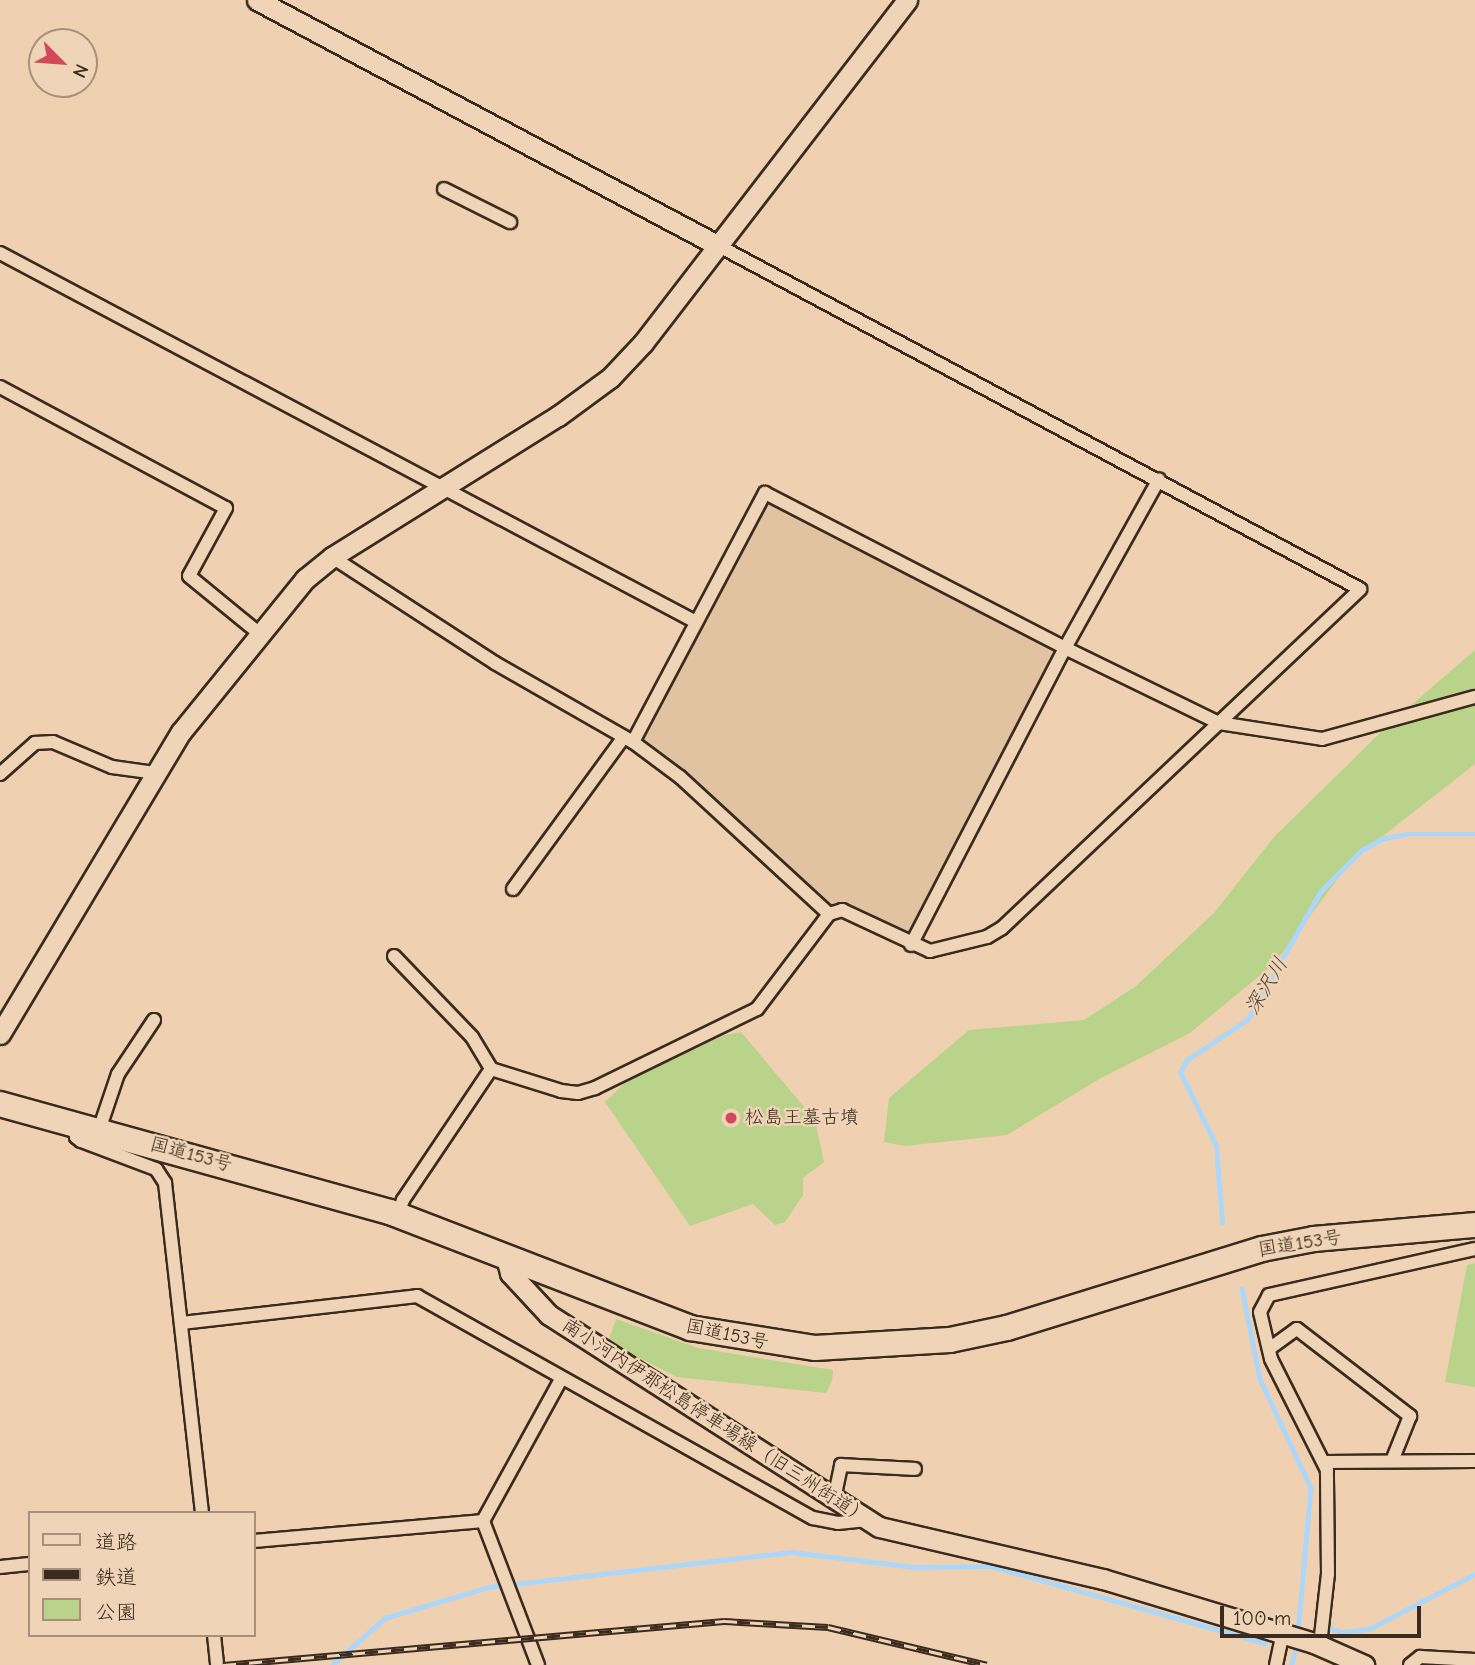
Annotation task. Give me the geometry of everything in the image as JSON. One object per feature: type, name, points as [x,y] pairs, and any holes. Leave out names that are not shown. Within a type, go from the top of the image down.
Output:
[{"type":"highway","name":"国道153号","points":[[0,1104],[398,1215],[505,1254],[690,1328],[775,1345],[857,1349],[950,1340],[1007,1328],[1262,1249],[1314,1239],[1475,1225]]},
{"type":"street","points":[[257,0],[1159,479],[1360,589],[1002,928],[987,937],[930,951],[911,946],[842,910],[829,914],[757,1009],[595,1088],[578,1093],[561,1091],[491,1069],[472,1037],[394,956]]},
{"type":"street","points":[[0,1034],[181,732],[305,579],[332,557],[610,378],[907,0]]},
{"type":"street","points":[[444,189],[510,222]]},
{"type":"street","points":[[0,253],[696,622]]},
{"type":"street","points":[[0,387],[226,508],[189,576],[261,635]]},
{"type":"street","points":[[911,946],[1065,648],[1159,479]]},
{"type":"street","points":[[513,889],[629,740],[765,492],[1065,648],[1219,723],[1322,739],[1475,698]]},
{"type":"street","points":[[332,557],[495,663],[629,740],[680,777],[829,914]]},
{"type":"street","points":[[0,774],[35,743],[53,742],[112,767],[155,773]]},
{"type":"street","points":[[154,1020],[118,1074],[88,1128],[76,1137],[143,1163],[162,1174],[202,1511]]},
{"type":"street","points":[[398,1215],[403,1200],[491,1069]]},
{"type":"street","points":[[1317,1644],[1330,1500],[1324,1462],[1270,1354],[1261,1312],[1269,1296],[1475,1249]]},
{"type":"street","name":"南小河内伊那松島停車場線（旧三州街道）","points":[[505,1254],[510,1273],[549,1315],[867,1520],[908,1536],[1038,1563],[1287,1634],[1364,1665]]},
{"type":"street","points":[[181,1323],[417,1296],[813,1518],[838,1523],[867,1520]]},
{"type":"street","points":[[1270,1354],[1297,1329],[1410,1416],[1392,1461]]},
{"type":"street","points":[[538,1665],[483,1521],[561,1379]]},
{"type":"street","points":[[1324,1462],[1475,1461]]},
{"type":"street","points":[[834,1499],[841,1465],[915,1469]]},
{"type":"street","points":[[256,1541],[483,1521]]},
{"type":"street","points":[[0,1567],[28,1564]]},
{"type":"street","points":[[1276,1665],[1287,1634]]},
{"type":"street","points":[[214,1637],[217,1665]]},
{"type":"street","points":[[1410,1665],[1420,1657],[1475,1660]]},
{"type":"shaded area","points":[[765,493],[1065,648],[911,945],[842,910],[829,914],[633,742]]},
{"type":"green space","points":[[1475,650],[1475,764],[1351,861],[1275,963],[1190,1033],[1101,1078],[1007,1135],[905,1146],[884,1142],[889,1098],[969,1030],[1084,1020],[1136,986],[1214,913],[1274,837],[1385,728]]},
{"type":"green space","points":[[741,1032],[815,1120],[824,1162],[803,1178],[803,1195],[785,1222],[775,1225],[753,1204],[690,1226],[605,1102],[627,1081],[725,1035]]},
{"type":"green space","points":[[1475,1263],[1475,1387],[1445,1382],[1467,1265]]},
{"type":"green space","points":[[616,1319],[698,1348],[833,1370],[832,1381],[826,1393],[677,1377],[608,1342]]},
{"type":"waterway","name":"深沢川","points":[[1222,1223],[1216,1146],[1180,1072],[1187,1060],[1248,1019],[1320,892],[1362,850],[1384,838],[1406,834],[1475,834]]},
{"type":"waterway","name":"深沢川","points":[[1242,1288],[1260,1379],[1311,1488],[1298,1634]]},
{"type":"waterway","points":[[332,1665],[385,1618],[489,1587],[792,1552],[914,1567],[991,1566],[1265,1643]]},
{"type":"waterway","points":[[1326,1626],[1341,1632],[1369,1629],[1475,1574]]},
{"type":"waterway","name":"深沢川","points":[[1291,1665],[1298,1642]]},
{"type":"railway","points":[[223,1665],[724,1621],[828,1627],[987,1665]]},
{"type":"place","name":"松島王墓古墳","points":[[731,1118]]}]
